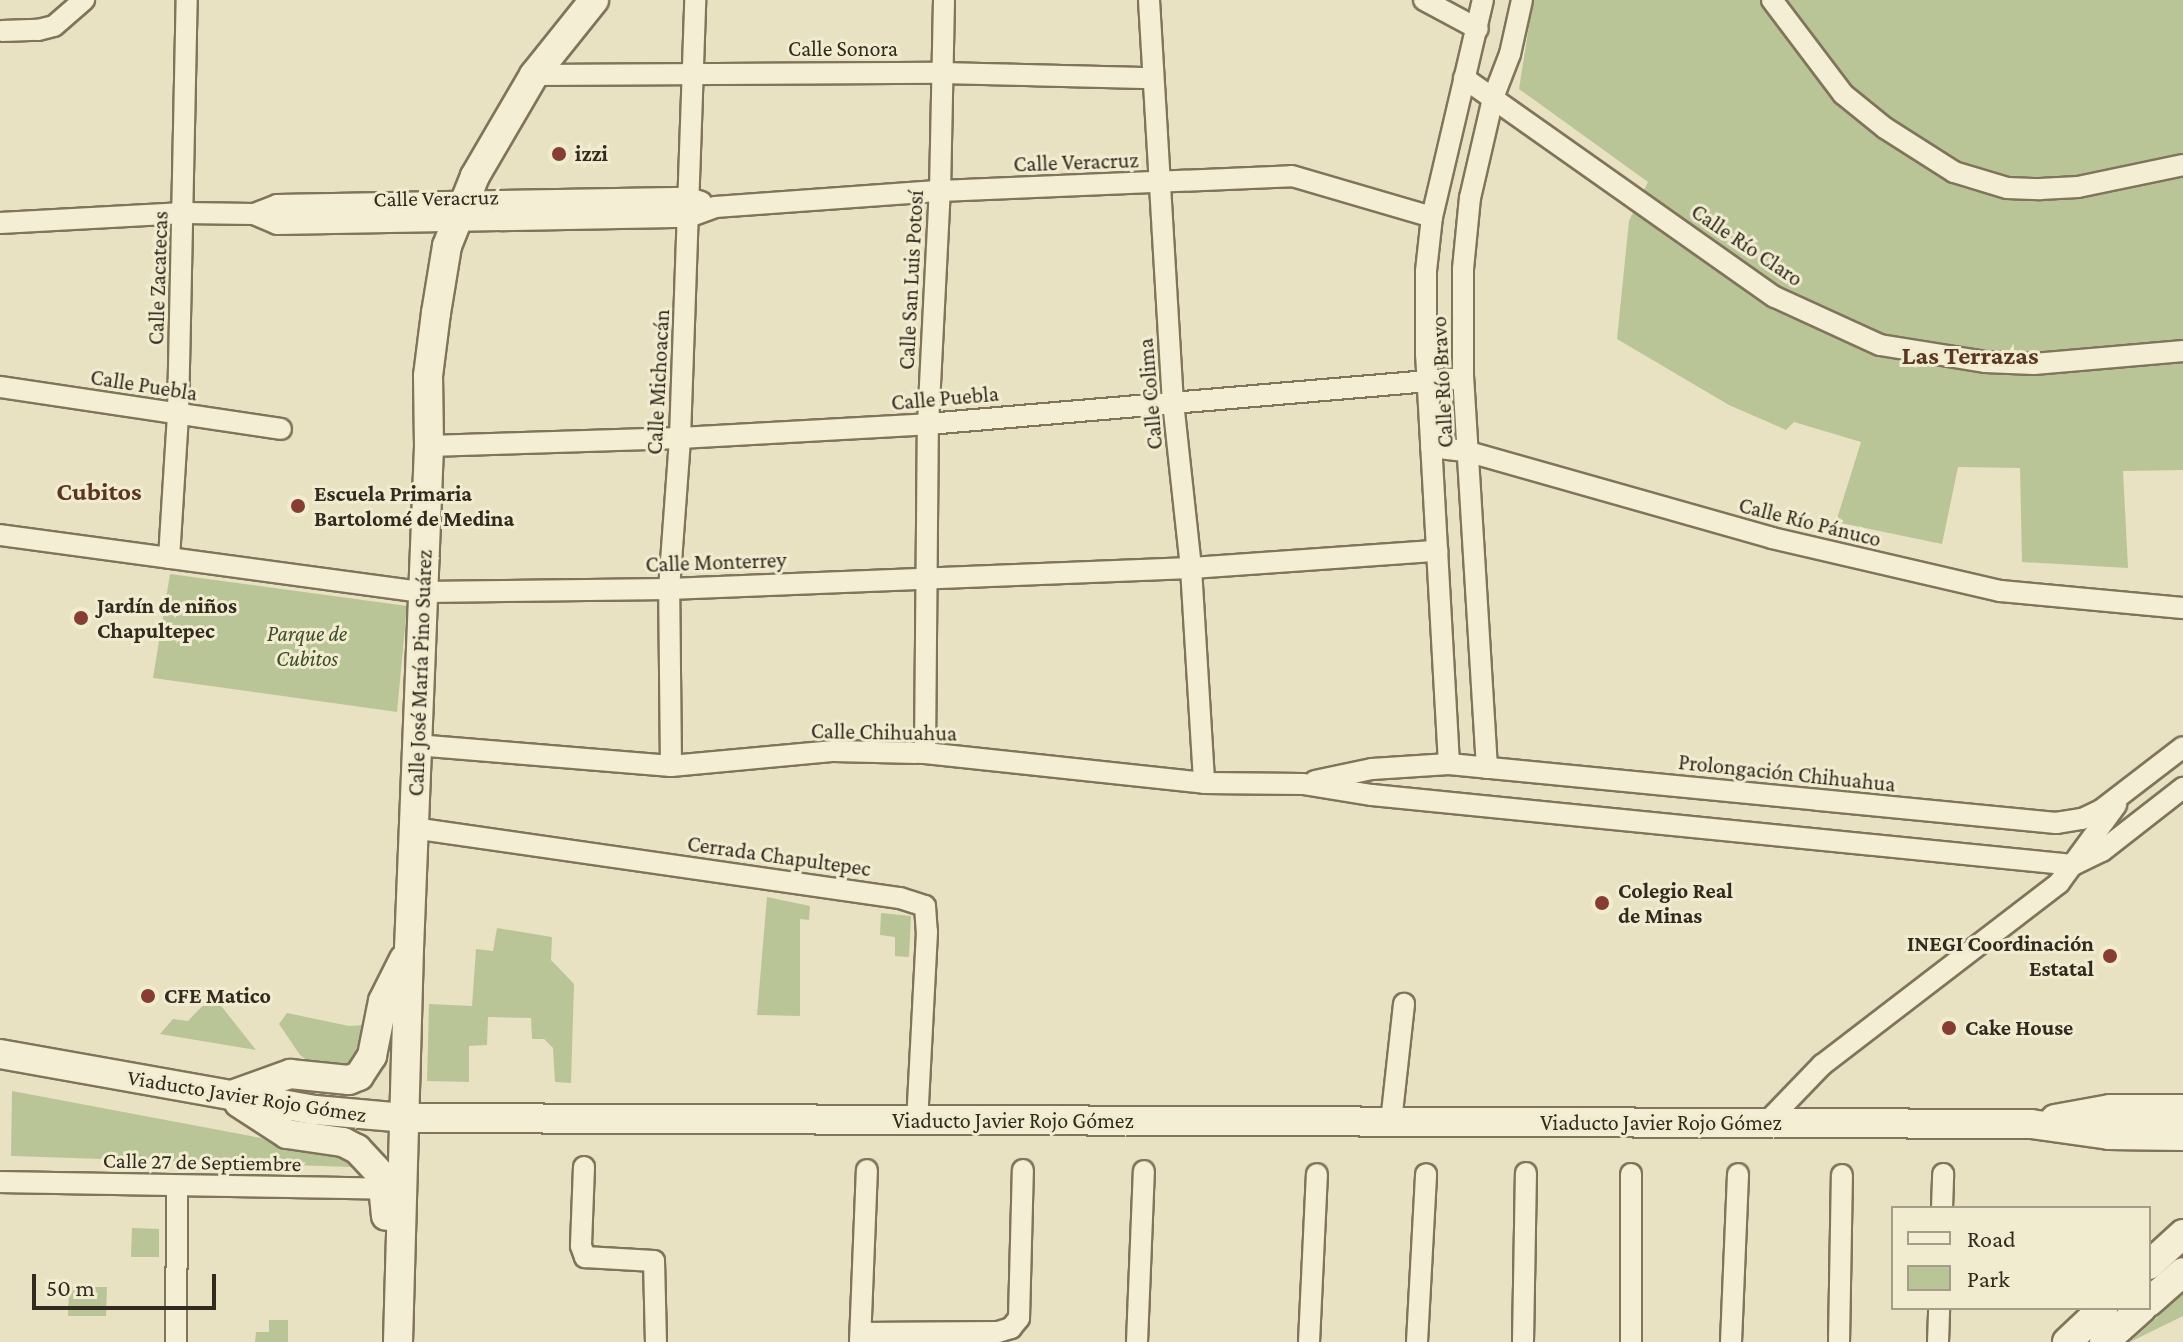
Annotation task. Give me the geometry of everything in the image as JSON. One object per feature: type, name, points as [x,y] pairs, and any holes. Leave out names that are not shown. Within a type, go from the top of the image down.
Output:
[{"type":"main road","name":"Calle José María Pino Suárez","points":[[398,1342],[401,1254],[386,1228],[404,1118],[429,446],[428,376],[436,313],[447,246],[459,213],[534,75],[594,0]]},
{"type":"main road","points":[[228,1096],[290,1074],[349,1080],[359,1076],[372,1056],[383,1001],[409,949]]},
{"type":"main road","name":"Viaducto Javier Rojo Gómez","points":[[0,1054],[228,1096],[329,1112],[404,1118],[2031,1124],[2109,1135],[2183,1136]]},
{"type":"main road","points":[[228,1096],[287,1134],[343,1142],[357,1149],[394,1189]]},
{"type":"main road","name":"Viaducto Javier Rojo Gómez","points":[[2031,1124],[2110,1109],[2183,1109]]},
{"type":"main road","points":[[2151,1263],[2183,1234]]},
{"type":"main road","points":[[2151,1300],[2183,1272]]},
{"type":"main road","points":[[2067,1342],[2101,1310]]},
{"type":"main road","points":[[2104,1342],[2140,1310]]},
{"type":"street","points":[[2,31],[38,30],[54,26],[84,0]]},
{"type":"street","name":"Calle Zacatecas","points":[[169,558],[178,414],[187,0]]},
{"type":"street","name":"Calle Michoacán","points":[[671,766],[669,589],[680,438],[695,0]]},
{"type":"street","name":"Calle San Luis Potosí","points":[[925,753],[928,424],[940,191],[944,0]]},
{"type":"street","name":"Calle Colima","points":[[1149,0],[1173,402],[1191,568],[1204,783]]},
{"type":"street","points":[[1424,0],[1478,29]]},
{"type":"street","name":"Calle Río Bravo","points":[[1449,764],[1427,380],[1426,271],[1432,217],[1483,0]]},
{"type":"street","name":"Calle Río Bravo","points":[[1487,768],[1463,378],[1466,233],[1493,98],[1510,54],[1522,0]]},
{"type":"street","points":[[1772,0],[1843,94],[1885,128],[1954,172],[2007,188],[2040,189],[2078,187],[2183,165]]},
{"type":"street","name":"Calle Sonora","points":[[534,75],[941,73],[1153,78]]},
{"type":"street","name":"Calle Río Claro","points":[[1464,78],[1775,297],[1880,345],[1985,362],[2034,364],[2183,351]]},
{"type":"street","name":"Calle Veracruz","points":[[0,223],[184,213],[254,214],[277,205],[459,213],[715,207],[940,191],[1292,176],[1432,217]]},
{"type":"street","name":"Calle Puebla","points":[[429,446],[680,438],[928,424],[1463,378]]},
{"type":"street","name":"Calle Puebla","points":[[0,387],[281,429]]},
{"type":"street","name":"Calle Río Pánuco","points":[[1431,447],[1469,452],[1772,538],[2000,591],[2183,608]]},
{"type":"street","name":"Calle Monterrey","points":[[0,535],[423,592],[669,589],[1191,568],[1437,551]]},
{"type":"street","name":"Calle Chihuahua","points":[[416,745],[671,766],[834,751],[925,753],[1204,783],[1303,784],[1512,810],[2073,865]]},
{"type":"street","points":[[1766,1123],[1822,1065],[2059,883],[2126,791],[2183,747]]},
{"type":"street","name":"Calle Chihuahua","points":[[1303,784],[1372,769],[1449,764],[1487,768]]},
{"type":"street","name":"Prolongación Chihuahua","points":[[1487,768],[2056,823],[2082,819],[2126,791]]},
{"type":"street","points":[[2073,865],[2102,851],[2183,788]]},
{"type":"street","name":"Cerrada Chapultepec","points":[[413,828],[900,898],[925,906],[927,932],[917,1120]]},
{"type":"street","points":[[1391,1122],[1404,1004]]},
{"type":"street","points":[[584,1167],[581,1246],[585,1257],[654,1261],[656,1342]]},
{"type":"street","points":[[867,1170],[860,1337],[998,1332],[1011,1328],[1019,1318],[1023,1170]]},
{"type":"street","points":[[1137,1342],[1144,1171]]},
{"type":"street","points":[[1523,1342],[1526,1173]]},
{"type":"street","points":[[1309,1342],[1317,1174]]},
{"type":"street","points":[[1417,1342],[1426,1174]]},
{"type":"street","points":[[1631,1174],[1631,1342]]},
{"type":"street","points":[[1731,1342],[1738,1174]]},
{"type":"street","points":[[1942,1206],[1943,1174]]},
{"type":"street","points":[[1839,1342],[1842,1175]]},
{"type":"street","name":"Calle 27 de Septiembre","points":[[0,1182],[394,1189]]},
{"type":"street","points":[[176,1342],[177,1186]]},
{"type":"street","points":[[1938,1342],[1939,1310]]},
{"type":"green space","points":[[1533,0],[2183,0],[2183,470],[2123,471],[2128,568],[2022,562],[2020,468],[1958,467],[1942,544],[1836,522],[1861,442],[1794,422],[1786,430],[1729,405],[1617,339],[1629,221],[1648,182],[1519,89]]},
{"type":"green space","name":"Parque de Cubitos","points":[[170,574],[407,606],[397,712],[153,678]]},
{"type":"green space","points":[[767,897],[810,906],[809,920],[800,919],[800,1016],[757,1015]]},
{"type":"green space","points":[[881,913],[911,916],[909,957],[895,956],[895,937],[880,935]]},
{"type":"green space","points":[[497,928],[552,937],[551,960],[574,984],[571,1083],[555,1082],[553,1048],[544,1039],[532,1039],[531,1018],[488,1017],[487,1045],[469,1046],[469,1082],[427,1081],[429,1004],[472,1006],[476,949],[493,951]]},
{"type":"green space","points":[[210,998],[218,1002],[256,1050],[160,1034],[173,1019],[188,1021]]},
{"type":"green space","points":[[287,1013],[349,1026],[365,1025],[349,1069],[316,1067],[300,1055],[279,1024]]},
{"type":"green space","points":[[12,1091],[261,1138],[282,1148],[340,1157],[352,1167],[11,1156]]},
{"type":"green space","points":[[132,1228],[159,1229],[159,1257],[131,1257]]},
{"type":"green space","points":[[69,1287],[107,1287],[106,1316],[68,1316]]},
{"type":"green space","points":[[2183,1294],[2183,1316],[2130,1342]]},
{"type":"green space","points":[[269,1320],[288,1320],[288,1342],[255,1342],[256,1332],[269,1332]]},
{"type":"place","name":"izzi","points":[[559,154]]},
{"type":"place","name":"Escuela Primaria Bartolomé de Medina","points":[[298,506]]},
{"type":"place","name":"Jardín de niños Chapultepec","points":[[81,618]]},
{"type":"place","name":"Colegio Real de Minas","points":[[1602,903]]},
{"type":"place","name":"INEGI Coordinación Estatal","points":[[2110,956]]},
{"type":"place","name":"CFE Matico","points":[[148,996]]},
{"type":"place","name":"Cake House","points":[[1949,1028]]},
{"type":"district","name":"Las Terrazas","points":[[1970,356]]},
{"type":"district","name":"Cubitos","points":[[99,492]]}]
